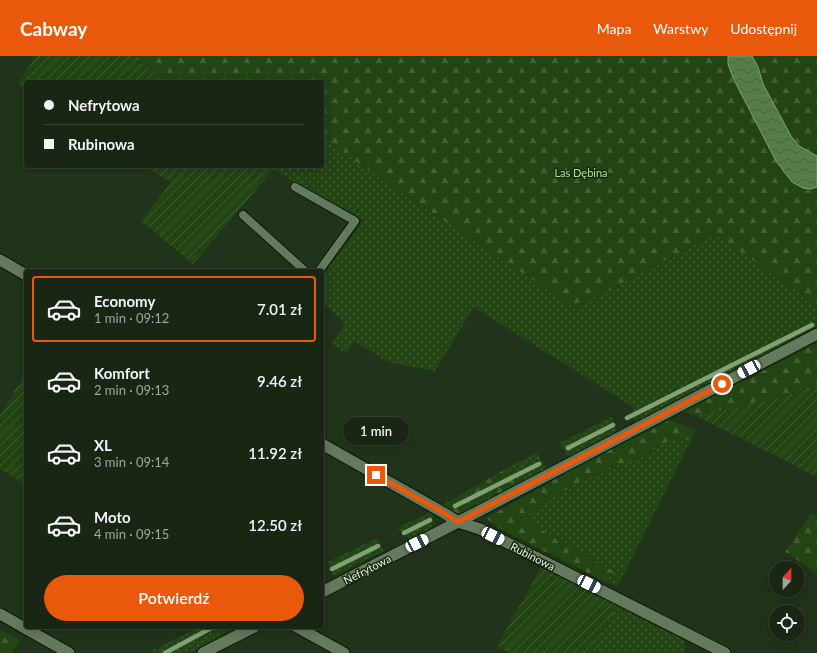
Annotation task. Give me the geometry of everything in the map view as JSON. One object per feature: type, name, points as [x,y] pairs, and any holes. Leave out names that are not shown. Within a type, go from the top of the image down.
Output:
[{"type":"street","points":[[0,260],[24,274]]},
{"type":"street","name":"Nefrytowa","points":[[324,591],[817,334]]},
{"type":"street","name":"Rubinowa","points":[[324,445],[458,522],[480,529],[725,653]]},
{"type":"street","points":[[0,614],[24,628]]},
{"type":"street","points":[[27,629],[69,653]]},
{"type":"street","points":[[203,653],[250,629]]},
{"type":"street","points":[[301,629],[344,653]]},
{"type":"lane","points":[[294,187],[355,221],[320,269]]},
{"type":"lane","points":[[243,215],[303,269]]},
{"type":"green space","points":[[35,56],[133,56],[163,80],[24,80],[24,88],[18,84]]},
{"type":"green space","name":"Las Dębina","points":[[133,56],[817,56],[817,305],[715,234],[575,308],[324,139],[324,80],[163,80]]},
{"type":"green space","points":[[324,139],[575,308],[715,234],[817,305],[817,326],[635,424],[633,407],[474,307],[435,371],[388,362],[354,341],[346,353],[332,344],[345,323],[324,304],[324,274],[364,220],[273,170],[276,168],[324,168]]},
{"type":"green space","points":[[146,168],[276,168],[273,170],[193,264],[141,221],[171,182]]},
{"type":"green space","points":[[817,343],[817,388],[733,408],[694,415],[683,412]]},
{"type":"green space","points":[[23,377],[24,484],[0,469],[0,415]]},
{"type":"green space","points":[[817,388],[817,478],[694,415],[733,408]]},
{"type":"green space","points":[[612,417],[616,432],[570,459],[559,443]]},
{"type":"green space","points":[[670,420],[696,430],[691,440],[672,438],[646,454],[581,481],[537,507],[525,519],[555,538],[614,571],[606,582],[502,530],[486,518],[584,463]]},
{"type":"green space","points":[[672,438],[691,440],[618,586],[606,582],[614,571],[555,538],[525,519],[537,507],[581,481],[646,454]]},
{"type":"green space","points":[[537,453],[547,469],[517,485],[509,467]]},
{"type":"green space","points":[[509,467],[517,485],[461,515],[442,505]]},
{"type":"green space","points":[[429,513],[433,513],[433,523],[430,531],[410,539],[397,528]]},
{"type":"green space","points":[[811,513],[817,515],[817,574],[805,566],[805,561],[798,561],[785,552]]},
{"type":"green space","points":[[377,538],[384,551],[334,576],[328,562]]},
{"type":"green space","points":[[541,567],[618,605],[592,653],[509,653],[497,646]]},
{"type":"green space","points":[[618,605],[683,639],[686,649],[684,653],[592,653]]},
{"type":"green space","points":[[195,629],[232,629],[189,653],[148,653]]},
{"type":"green space","points":[[0,630],[20,640],[12,653],[0,653]]},
{"type":"water","points":[[728,56],[752,56],[758,67],[763,84],[791,136],[799,146],[817,156],[817,187],[811,189],[803,188],[792,182],[776,161],[733,78],[728,64]]},
{"type":"waterway","points":[[627,418],[812,325]]},
{"type":"waterway","points":[[568,448],[613,425]]},
{"type":"waterway","points":[[455,506],[539,464]]},
{"type":"waterway","points":[[404,533],[430,520]]},
{"type":"waterway","points":[[332,569],[378,546]]},
{"type":"waterway","points":[[165,653],[209,629]]},
{"type":"route","points":[[376,475],[458,522],[722,384]]}]
